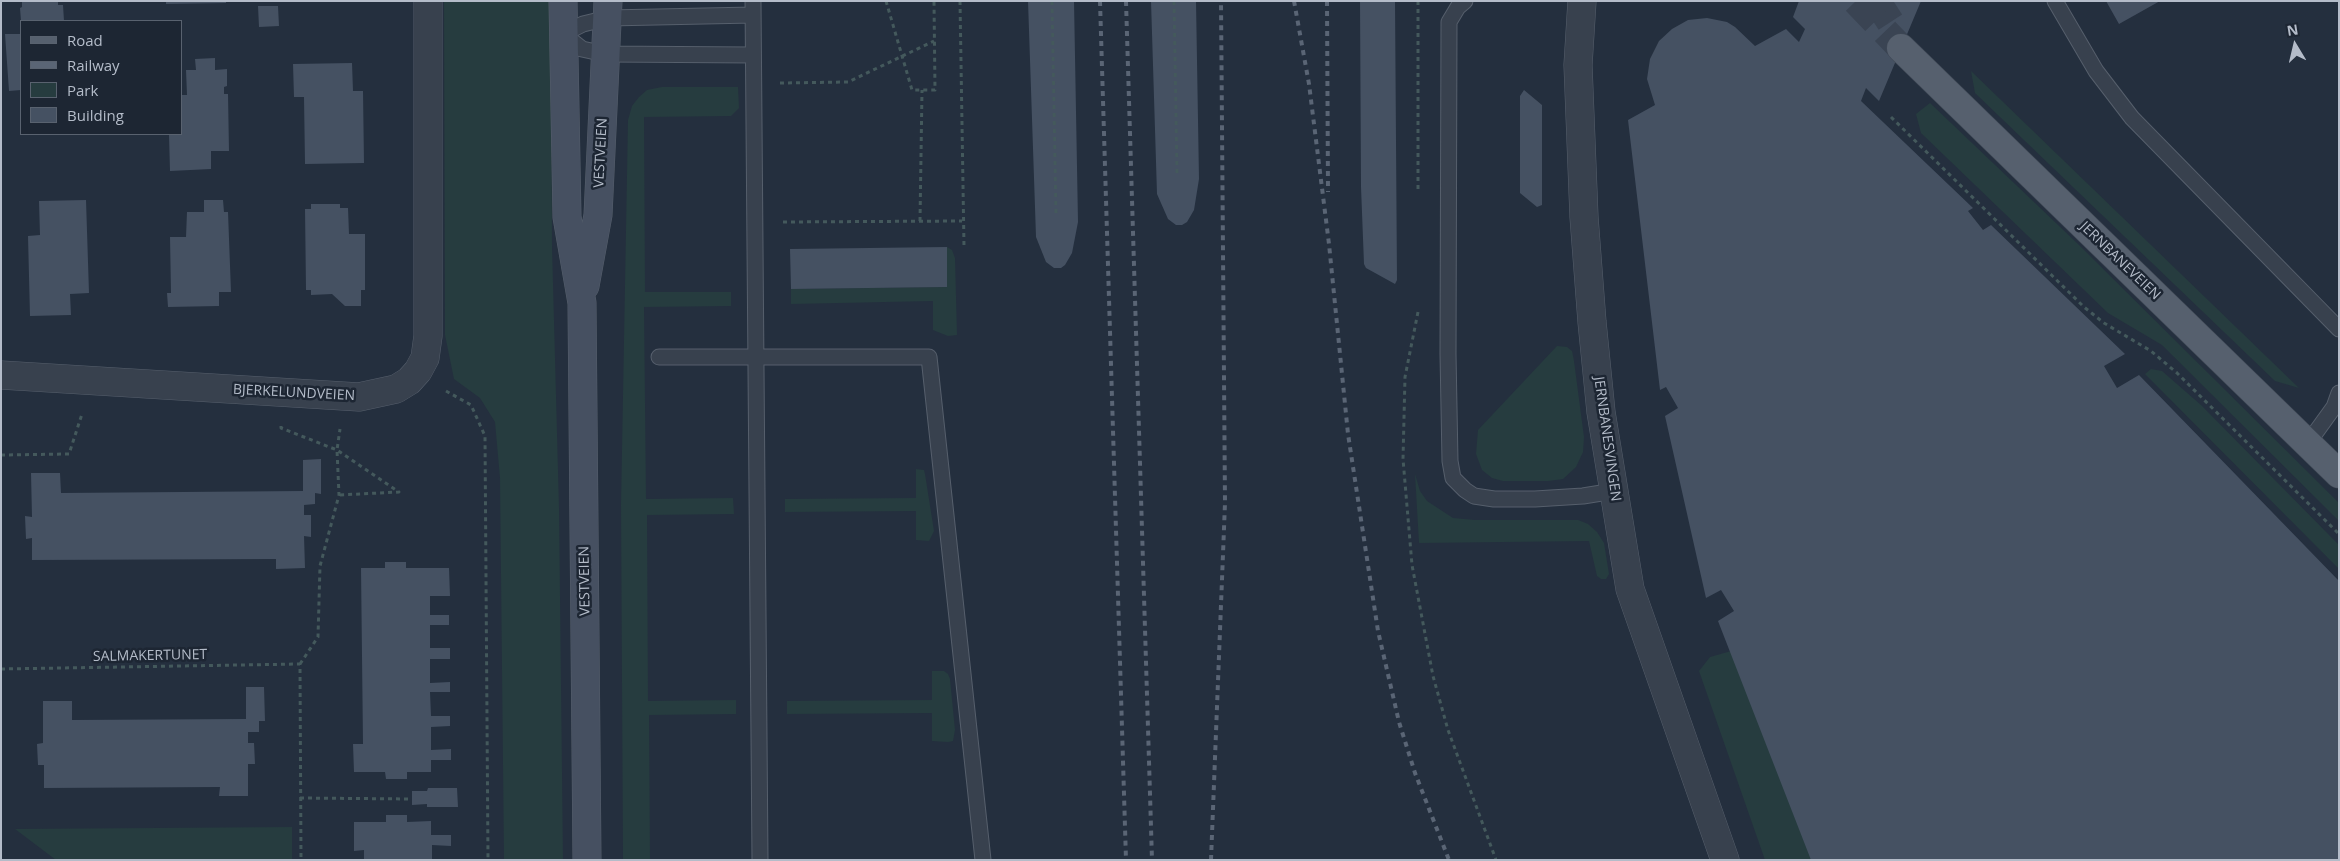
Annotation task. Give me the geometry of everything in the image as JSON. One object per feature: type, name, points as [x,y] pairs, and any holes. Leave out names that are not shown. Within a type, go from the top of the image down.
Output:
[{"type":"main road","name":"JERNBANEVEIEN","points":[[1900,48],[2339,474]]},
{"type":"street","name":"BJERKELUNDVEIEN","points":[[1,375],[359,397],[396,389],[409,381],[418,371],[425,358],[428,336],[428,1]]},
{"type":"street","name":"VESTVEIEN","points":[[563,1],[567,217],[582,303],[587,860]]},
{"type":"street","name":"JERNBANESVINGEN","points":[[1582,1],[1578,65],[1584,217],[1600,403],[1630,589],[1725,860]]},
{"type":"street","name":"VESTVEIEN","points":[[582,303],[598,215],[608,10]]},
{"type":"lane","points":[[1465,1],[1458,7],[1449,22],[1448,354],[1450,461],[1453,478],[1474,496],[1494,499],[1535,500],[1614,491]]},
{"type":"lane","points":[[2055,1],[2096,71],[2132,118],[2339,329]]},
{"type":"lane","points":[[753,55],[605,54],[582,49],[563,34],[608,10],[753,8],[760,860]]},
{"type":"lane","points":[[659,357],[929,357],[983,860]]},
{"type":"lane","points":[[2308,443],[2334,407],[2339,393]]},
{"type":"path","points":[[886,1],[912,90],[935,90],[934,1]]},
{"type":"path","points":[[960,1],[962,222],[964,247]]},
{"type":"path","points":[[1052,1],[1056,215]]},
{"type":"path","points":[[1174,1],[1177,174]]},
{"type":"path","points":[[777,83],[848,82],[934,40]]},
{"type":"path","points":[[920,221],[922,90]]},
{"type":"path","points":[[1890,117],[2084,307],[2104,323],[2151,351],[2177,373],[2339,534]]},
{"type":"path","points":[[777,222],[962,222]]},
{"type":"path","points":[[418,371],[448,393],[472,406],[485,436],[488,860]]},
{"type":"path","points":[[1,455],[69,454],[84,408]]},
{"type":"path","points":[[281,420],[281,428],[337,450],[399,492],[339,495]]},
{"type":"path","points":[[301,860],[300,664],[318,637],[320,566],[339,495],[337,450],[340,424]]},
{"type":"path","name":"SALMAKERTUNET","points":[[1,669],[300,664]]},
{"type":"path","points":[[300,798],[412,799]]},
{"type":"green space","points":[[444,1],[551,1],[552,246],[559,508],[563,860],[504,860],[500,478],[495,422],[480,398],[454,379],[445,335]]},
{"type":"green space","points":[[1971,71],[2299,388],[2275,381],[1975,93]]},
{"type":"green space","points":[[662,87],[738,87],[739,108],[731,116],[644,117],[645,292],[731,292],[731,306],[644,307],[646,499],[733,498],[734,514],[647,515],[648,701],[736,700],[736,714],[649,715],[650,860],[623,860],[621,505],[628,120],[632,106],[639,97],[647,90]]},
{"type":"green space","points":[[1930,103],[2078,244],[2339,503],[2339,521],[2162,345],[2108,313],[1921,133],[1916,114]]},
{"type":"green space","points":[[947,247],[952,250],[955,258],[957,335],[948,336],[933,330],[933,301],[791,304],[791,289],[947,287]]},
{"type":"green space","points":[[1557,346],[1567,347],[1572,351],[1574,361],[1584,437],[1583,452],[1576,467],[1563,479],[1548,481],[1503,481],[1492,478],[1482,470],[1476,454],[1478,430]]},
{"type":"green space","points":[[2151,369],[2162,371],[2201,405],[2339,545],[2339,569],[2145,374]]},
{"type":"green space","points":[[916,469],[924,470],[925,474],[934,531],[929,541],[916,540],[916,511],[785,512],[785,499],[916,498]]},
{"type":"green space","points":[[1415,474],[1420,491],[1427,501],[1453,518],[1475,520],[1578,520],[1588,524],[1597,532],[1604,543],[1609,574],[1606,579],[1601,579],[1597,576],[1589,541],[1419,543]]},
{"type":"green space","points":[[1731,651],[1813,860],[1765,860],[1699,671],[1710,657]]},
{"type":"green space","points":[[932,671],[944,671],[950,679],[955,730],[953,741],[932,741],[932,713],[787,714],[787,701],[932,700]]},
{"type":"green space","points":[[292,827],[292,860],[56,860],[15,829]]},
{"type":"building","points":[[22,1],[58,1],[58,5],[63,5],[64,20],[21,20],[20,8],[22,7]]},
{"type":"building","points":[[166,1],[226,1],[226,3],[166,4]]},
{"type":"building","points":[[1028,1],[1074,1],[1078,222],[1072,253],[1061,268],[1054,268],[1046,262],[1036,237]]},
{"type":"building","points":[[1151,1],[1196,1],[1199,179],[1194,210],[1187,222],[1182,225],[1176,225],[1168,219],[1157,194]]},
{"type":"building","points":[[1360,1],[1395,1],[1397,280],[1395,284],[1366,268],[1364,264],[1361,187]]},
{"type":"building","points":[[1799,1],[1921,1],[1879,101],[1866,88],[1861,101],[1973,208],[1968,211],[1983,230],[1991,225],[2125,354],[2104,366],[2117,388],[2139,375],[2339,581],[2339,860],[1811,860],[1718,621],[1734,611],[1721,590],[1706,598],[1665,416],[1678,408],[1666,387],[1660,390],[1628,120],[1655,105],[1647,79],[1650,59],[1659,41],[1672,29],[1688,20],[1707,18],[1727,22],[1755,46],[1786,29],[1799,42],[1805,29],[1793,17]]},
{"type":"building","points":[[2106,1],[2160,1],[2119,24]]},
{"type":"building","points":[[258,6],[278,6],[279,26],[259,27]]},
{"type":"building","points":[[5,34],[20,34],[20,90],[9,91]]},
{"type":"building","points":[[215,58],[215,70],[227,69],[227,86],[224,87],[224,94],[228,94],[229,151],[211,151],[211,169],[170,171],[169,135],[182,135],[182,95],[187,95],[186,70],[196,70],[195,59]]},
{"type":"building","points":[[352,63],[353,91],[363,91],[364,163],[305,164],[304,97],[294,97],[293,64]]},
{"type":"building","points":[[1524,90],[1542,105],[1542,205],[1537,207],[1520,193],[1520,96]]},
{"type":"building","points":[[86,200],[89,293],[70,294],[71,315],[30,316],[28,236],[40,235],[39,201]]},
{"type":"building","points":[[204,200],[223,200],[224,212],[228,212],[231,292],[219,292],[219,306],[168,307],[167,293],[171,293],[170,237],[186,237],[187,212],[204,212]]},
{"type":"building","points":[[311,204],[340,204],[340,208],[348,208],[349,234],[365,234],[365,290],[361,290],[361,306],[345,306],[332,294],[311,295],[311,290],[306,290],[305,209],[311,209]]},
{"type":"building","points":[[947,247],[947,287],[791,289],[790,249]]},
{"type":"building","points":[[321,459],[321,494],[315,493],[315,504],[304,505],[304,515],[311,515],[311,537],[304,536],[305,568],[276,569],[276,559],[32,560],[32,538],[26,539],[25,516],[32,517],[31,473],[60,473],[61,493],[303,491],[303,460]]},
{"type":"building","points":[[385,562],[406,562],[406,568],[449,568],[450,596],[430,596],[430,615],[449,615],[449,625],[430,625],[430,648],[450,648],[450,659],[430,659],[430,683],[450,682],[450,692],[430,692],[431,716],[450,716],[450,726],[431,727],[431,750],[451,749],[451,760],[431,760],[431,772],[407,772],[407,779],[386,779],[385,772],[354,772],[353,744],[363,744],[361,568],[385,568]]},
{"type":"building","points":[[246,687],[264,687],[265,721],[259,721],[259,732],[248,732],[248,743],[254,743],[255,764],[248,764],[248,796],[219,796],[220,787],[44,788],[44,765],[38,765],[37,744],[43,743],[43,701],[72,701],[72,720],[246,719]]},
{"type":"building","points":[[428,788],[457,788],[458,807],[427,807],[427,804],[412,805],[412,791],[427,791]]},
{"type":"building","points":[[386,815],[407,815],[407,822],[431,821],[431,835],[451,835],[451,846],[432,845],[432,860],[364,860],[364,850],[354,851],[354,822],[386,822]]},
{"type":"tunnel","points":[[1856,1],[1901,48]]},
{"type":"tunnel","points":[[1871,18],[1897,1]]},
{"type":"railway","points":[[1100,1],[1126,860]]},
{"type":"railway","points":[[1126,1],[1152,860]]},
{"type":"railway","points":[[1211,860],[1225,503],[1221,1]]},
{"type":"railway","points":[[1294,1],[1309,84],[1329,244],[1348,434],[1378,631],[1399,722],[1415,773],[1449,860]]},
{"type":"railway","points":[[1327,1],[1328,192]]}]
